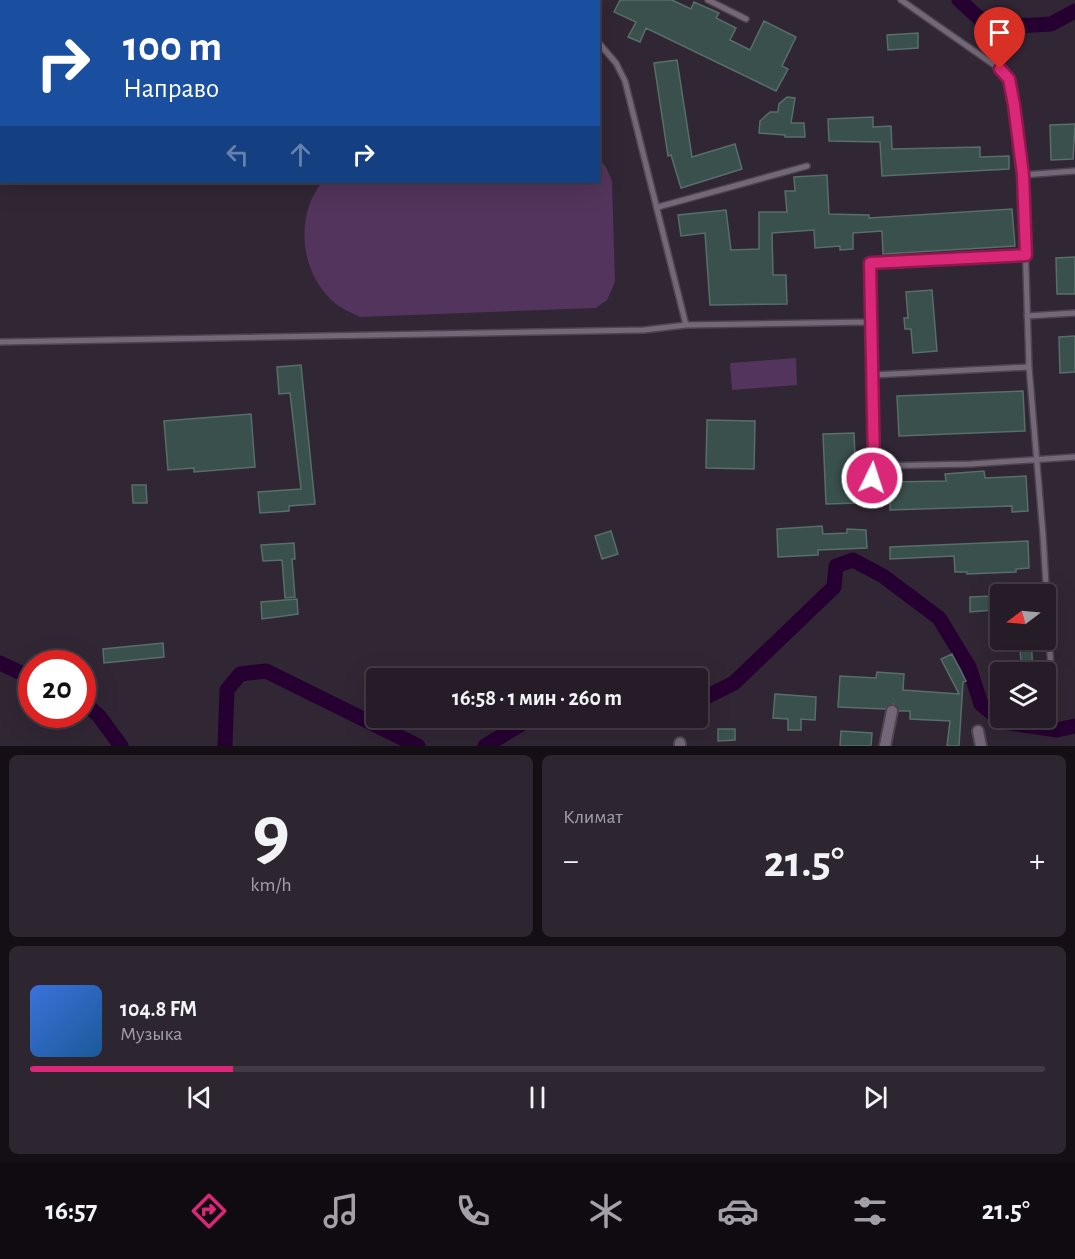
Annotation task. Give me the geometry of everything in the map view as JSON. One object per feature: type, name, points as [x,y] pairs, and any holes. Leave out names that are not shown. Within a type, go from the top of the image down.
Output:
[{"type":"street","points":[[885,746],[892,711]]},
{"type":"street","points":[[978,731],[981,746]]},
{"type":"lane","points":[[708,0],[746,19]]},
{"type":"lane","points":[[901,0],[1000,69],[1009,79],[1023,175],[1029,367],[1044,536],[1051,662]]},
{"type":"lane","points":[[600,44],[616,63],[625,81],[686,325]]},
{"type":"lane","points":[[658,207],[807,166]]},
{"type":"lane","points":[[1023,175],[1075,171]]},
{"type":"lane","points":[[865,502],[874,466],[870,263],[1026,255]]},
{"type":"lane","points":[[1027,316],[1075,314]]},
{"type":"lane","points":[[0,342],[633,330],[686,325],[872,322]]},
{"type":"lane","points":[[873,375],[1029,367]]},
{"type":"lane","points":[[874,466],[971,464],[1075,457]]},
{"type":"shaded area","points":[[600,160],[612,181],[615,282],[607,300],[596,308],[360,317],[338,306],[324,292],[308,262],[305,228],[307,212],[321,183],[600,183]]},
{"type":"shaded area","points":[[796,358],[797,385],[732,390],[730,363]]},
{"type":"building","points":[[620,0],[672,0],[691,9],[694,2],[719,13],[716,18],[736,28],[730,40],[750,50],[764,21],[796,37],[782,66],[788,69],[776,91],[646,28],[640,42],[628,37],[636,22],[614,12]]},
{"type":"building","points":[[918,33],[918,48],[888,50],[887,35]]},
{"type":"building","points":[[677,60],[692,157],[735,144],[742,169],[681,188],[671,155],[668,156],[654,63]]},
{"type":"building","points":[[787,97],[795,98],[791,123],[804,123],[805,137],[759,133],[760,121],[770,112],[778,112],[779,104]]},
{"type":"building","points":[[873,117],[873,127],[891,126],[892,149],[980,147],[980,157],[1009,156],[1009,169],[882,176],[880,142],[829,141],[828,119]]},
{"type":"building","points":[[1075,124],[1073,159],[1051,160],[1050,125]]},
{"type":"building","points":[[827,175],[829,214],[869,215],[869,218],[1012,209],[1015,246],[883,254],[882,231],[853,233],[853,249],[840,250],[840,246],[815,248],[814,230],[772,233],[773,275],[786,275],[787,304],[710,305],[705,233],[681,236],[678,215],[726,210],[731,250],[759,249],[759,212],[787,212],[785,191],[795,191],[794,177]]},
{"type":"building","points":[[1075,257],[1075,294],[1057,294],[1056,258]]},
{"type":"building","points":[[932,290],[937,351],[913,353],[911,329],[905,329],[904,318],[908,318],[906,292]]},
{"type":"building","points":[[1075,336],[1075,372],[1060,373],[1059,337]]},
{"type":"building","points":[[301,365],[315,504],[289,506],[289,511],[260,513],[258,492],[301,489],[290,393],[279,394],[277,367]]},
{"type":"building","points":[[1023,391],[1025,431],[899,436],[897,396]]},
{"type":"building","points":[[251,414],[255,467],[194,472],[194,468],[168,470],[164,421]]},
{"type":"building","points":[[707,420],[755,421],[754,469],[706,468]]},
{"type":"building","points":[[854,433],[857,503],[826,504],[823,434]]},
{"type":"building","points":[[984,471],[985,478],[1026,476],[1028,511],[1012,512],[1012,506],[890,510],[890,503],[880,504],[880,491],[889,491],[889,482],[946,481],[945,474]]},
{"type":"building","points":[[132,485],[146,485],[147,503],[133,503]]},
{"type":"building","points":[[822,526],[823,534],[847,533],[847,529],[866,530],[867,548],[818,550],[818,555],[778,557],[777,529]]},
{"type":"building","points":[[611,531],[618,554],[602,559],[595,536]]},
{"type":"building","points":[[1028,541],[1029,568],[1016,569],[1016,572],[967,574],[967,572],[955,572],[954,556],[890,559],[890,547]]},
{"type":"building","points":[[294,543],[295,559],[292,559],[295,597],[285,598],[282,560],[263,561],[261,545]]},
{"type":"building","points":[[990,596],[990,610],[970,612],[970,597]]},
{"type":"building","points":[[297,599],[298,614],[262,619],[261,602]]},
{"type":"building","points":[[163,643],[164,657],[104,663],[103,649]]},
{"type":"building","points":[[1020,650],[1032,650],[1032,662],[1021,662]]},
{"type":"building","points":[[952,654],[966,681],[963,682],[959,746],[947,746],[950,721],[910,719],[910,711],[899,711],[893,704],[885,709],[838,707],[840,676],[876,678],[877,672],[904,674],[903,690],[959,694],[941,659]]},
{"type":"building","points":[[775,694],[816,697],[815,720],[801,719],[801,730],[788,730],[788,719],[773,718]]},
{"type":"building","points":[[718,729],[735,729],[735,740],[718,741]]},
{"type":"building","points":[[841,731],[872,733],[871,746],[840,746]]},
{"type":"waterway","points":[[959,0],[980,19],[1016,26],[1051,24],[1075,11]]},
{"type":"waterway","points":[[708,696],[734,683],[834,587],[836,566],[853,560],[883,576],[939,618],[969,667],[981,704],[1003,722],[1057,730],[1075,726]]},
{"type":"waterway","points":[[0,663],[18,671]]},
{"type":"waterway","points":[[225,746],[227,690],[240,674],[266,671],[418,746]]},
{"type":"waterway","points":[[96,713],[121,746]]},
{"type":"waterway","points":[[485,746],[515,728]]},
{"type":"route","points":[[872,478],[874,466],[870,263],[1026,255],[1023,175],[1014,105],[1009,79],[1000,69]]}]
